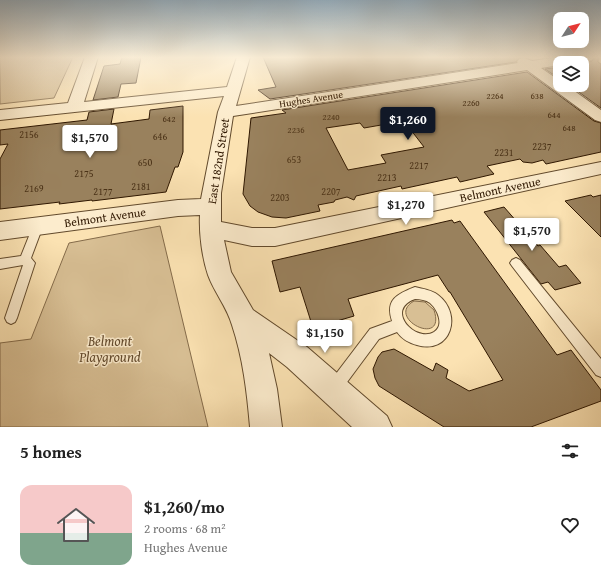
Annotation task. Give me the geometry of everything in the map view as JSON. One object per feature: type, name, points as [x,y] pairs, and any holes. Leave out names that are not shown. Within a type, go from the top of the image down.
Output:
[{"type":"street","points":[[74,107],[85,77]]},
{"type":"street","name":"East 182nd Street","points":[[237,77],[226,112],[210,206],[210,229],[220,275],[244,319],[256,358],[262,389],[266,427]]},
{"type":"street","name":"Hughes Avenue","points":[[226,112],[458,77]]},
{"type":"street","points":[[545,77],[601,117]]},
{"type":"street","points":[[0,115],[232,91]]},
{"type":"street","name":"Belmont Avenue","points":[[210,229],[252,237],[275,237],[601,168]]},
{"type":"street","name":"Belmont Avenue","points":[[0,231],[178,208],[210,206]]},
{"type":"street","points":[[244,319],[294,354],[376,427]]},
{"type":"lane","points":[[25,260],[38,226]]},
{"type":"lane","points":[[0,264],[25,260]]},
{"type":"lane","points":[[11,318],[29,263],[25,260]]},
{"type":"lane","points":[[516,263],[601,370]]},
{"type":"lane","points":[[333,388],[375,334],[399,325]]},
{"type":"green space","points":[[0,77],[64,77],[54,98],[0,104]]},
{"type":"green space","name":"Belmont Playground","points":[[160,226],[208,427],[0,427],[0,343],[31,339],[69,243]]},
{"type":"green space","points":[[414,301],[425,302],[434,310],[436,322],[432,327],[425,329],[418,326],[411,322],[406,315],[407,308]]},
{"type":"building","points":[[100,77],[137,77],[136,83],[121,84],[118,97],[93,100]]},
{"type":"building","points":[[272,77],[417,77],[270,99],[258,90],[276,87]]},
{"type":"building","points":[[495,77],[534,77],[594,121],[601,123],[601,152],[546,164],[543,160],[532,163],[523,162],[520,159],[487,166],[494,174],[460,182],[457,177],[402,189],[401,186],[356,196],[354,200],[347,197],[335,200],[334,202],[318,205],[320,211],[286,218],[272,217],[258,212],[250,206],[243,194],[251,118],[286,113],[282,110]],"holes":[[[404,121],[424,147],[381,155],[386,163],[348,170],[326,128],[360,123],[364,128]]]},
{"type":"building","points":[[589,77],[601,77],[601,108],[579,92],[589,92]]},
{"type":"building","points":[[183,106],[183,152],[178,167],[175,167],[166,192],[92,201],[59,204],[60,202],[0,209],[0,159],[8,144],[0,145],[0,130],[87,120],[89,112],[114,109],[111,124],[149,119],[150,110]]},
{"type":"building","points":[[591,195],[593,197],[601,195],[601,237],[565,201]]},
{"type":"building","points":[[504,207],[538,246],[540,245],[559,267],[566,265],[581,283],[555,290],[548,282],[541,284],[484,212]]},
{"type":"building","points":[[452,220],[454,223],[460,221],[557,355],[571,350],[601,390],[601,401],[531,427],[444,427],[379,386],[373,369],[382,352],[394,349],[433,371],[436,363],[448,370],[446,378],[469,391],[503,380],[450,292],[438,275],[348,299],[354,316],[313,328],[300,287],[280,292],[272,261]]}]
